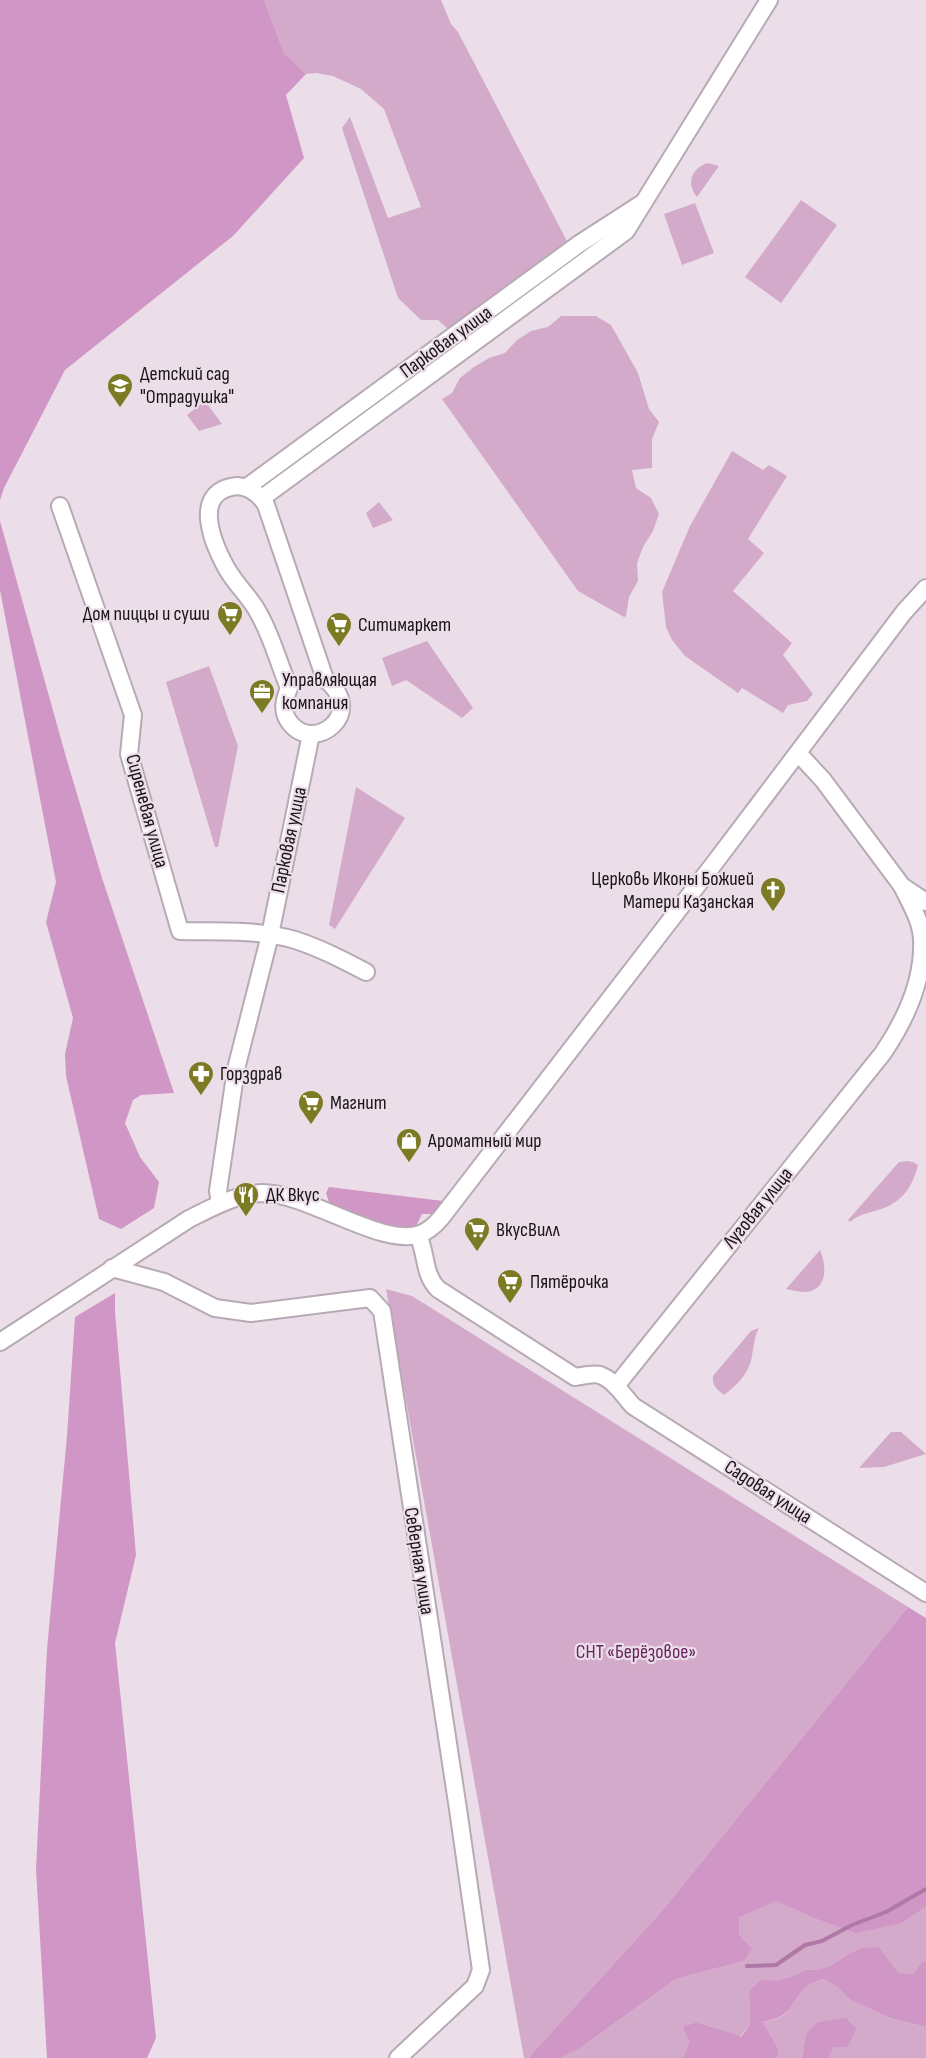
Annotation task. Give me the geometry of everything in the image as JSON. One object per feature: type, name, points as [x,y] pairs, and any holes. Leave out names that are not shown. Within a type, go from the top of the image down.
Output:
[{"type":"street","name":"Парковая улица","points":[[264,501],[626,231],[769,0]]},
{"type":"street","name":"Парковая улица","points":[[247,487],[579,244],[646,200]]},
{"type":"street","points":[[231,486],[247,487],[264,501],[325,679],[339,694],[340,712],[333,725],[325,731],[311,734],[297,729],[287,718],[284,703],[289,688],[285,678],[259,614],[227,568],[208,522],[209,507],[218,494],[231,486]]},
{"type":"street","name":"Сиреневая улица","points":[[60,506],[133,715],[129,754],[180,932],[270,934],[294,939],[366,972]]},
{"type":"street","points":[[0,1342],[189,1219],[220,1203],[260,1193],[279,1195],[300,1200],[384,1233],[402,1237],[418,1235],[430,1229],[441,1218],[904,612],[926,588]]},
{"type":"street","name":"Парковая улица","points":[[220,1203],[218,1191],[234,1077],[270,934],[311,734]]},
{"type":"street","points":[[798,753],[823,780],[902,886],[926,902]]},
{"type":"street","name":"Луговая улица","points":[[615,1386],[883,1053],[899,1029],[911,1006],[919,971],[922,938],[916,914],[902,886]]},
{"type":"street","points":[[418,1235],[430,1281],[438,1289],[575,1377],[599,1375],[615,1386]]},
{"type":"street","name":"Северная улица","points":[[112,1268],[164,1282],[215,1308],[234,1312],[251,1313],[370,1298],[382,1311],[481,1970],[475,1986],[398,2058]]},
{"type":"street","name":"Садовая улица","points":[[615,1386],[633,1406],[926,1593]]},
{"type":"green space","points":[[264,0],[441,0],[451,24],[458,32],[568,243],[448,329],[438,320],[421,320],[398,298],[342,128],[350,117],[388,218],[421,207],[384,109],[361,89],[333,76],[306,74],[284,53]]},
{"type":"green space","points":[[707,163],[719,166],[697,197],[692,187],[692,177],[697,169]]},
{"type":"green space","points":[[801,200],[837,225],[781,303],[745,277]]},
{"type":"green space","points":[[695,203],[714,253],[682,265],[664,214]]},
{"type":"green space","points":[[561,316],[596,316],[611,325],[638,373],[649,409],[659,422],[652,439],[652,468],[632,470],[636,488],[651,498],[659,514],[637,563],[638,581],[629,597],[624,617],[578,591],[442,399],[452,393],[460,378],[474,367],[489,358],[505,353],[517,340],[531,331],[548,327]]},
{"type":"green space","points":[[205,401],[222,424],[199,431],[187,415]]},
{"type":"green space","points":[[732,451],[763,470],[769,465],[787,476],[748,539],[764,553],[733,591],[792,643],[783,655],[813,694],[807,701],[788,705],[783,713],[742,688],[738,693],[685,656],[672,640],[666,627],[662,592],[690,526]]},
{"type":"green space","points":[[379,502],[393,520],[373,528],[366,513]]},
{"type":"green space","points":[[427,641],[473,708],[462,718],[406,680],[392,686],[382,658]]},
{"type":"green space","points":[[209,666],[238,746],[218,847],[215,847],[166,682]]},
{"type":"green space","points":[[356,787],[405,818],[335,929],[329,925]]},
{"type":"green space","points":[[907,1161],[918,1165],[910,1185],[902,1196],[891,1205],[862,1215],[850,1222],[848,1220],[899,1162]]},
{"type":"green space","points":[[820,1250],[824,1263],[824,1276],[818,1287],[805,1292],[786,1289]]},
{"type":"green space","name":"СНТ «Берёзовое»","points":[[386,1289],[412,1296],[908,1607],[661,1912],[528,2058],[524,2058]]},
{"type":"green space","points":[[759,1328],[745,1374],[724,1395],[714,1385],[713,1376],[751,1331]]},
{"type":"green space","points":[[891,1432],[901,1432],[926,1454],[884,1467],[859,1468]]},
{"type":"green space","points":[[776,1901],[809,1916],[902,1923],[926,1907],[926,1962],[923,1962],[913,1974],[897,1973],[879,1947],[848,1954],[821,1969],[805,1970],[749,1991],[750,2024],[740,2037],[696,2022],[682,2027],[689,2042],[683,2058],[561,2058],[579,2049],[676,1979],[744,1961],[739,1935],[739,1918]]},
{"type":"green space","points":[[824,1979],[839,1987],[849,1999],[863,2006],[893,2019],[926,2027],[926,2058],[828,2058],[832,2047],[848,2047],[855,2029],[846,2019],[817,2022],[806,2033],[802,2058],[777,2058],[779,2050],[763,2022],[785,2014],[806,1987]]},
{"type":"shaded area","points":[[0,0],[264,0],[284,53],[306,74],[286,95],[304,158],[233,236],[65,370],[0,500]]},
{"type":"shaded area","points":[[0,521],[102,878],[174,1093],[141,1095],[133,1100],[125,1123],[140,1157],[159,1182],[154,1208],[121,1229],[99,1219],[66,1076],[65,1054],[73,1018],[46,922],[56,882],[0,590]]},
{"type":"shaded area","points":[[329,1187],[443,1201],[434,1214],[422,1214],[416,1226],[407,1230],[388,1229],[329,1202],[326,1193]]},
{"type":"shaded area","points":[[115,1293],[136,1555],[115,1643],[156,2038],[147,2058],[47,2058],[36,1869],[47,1649],[67,1436],[75,1317]]},
{"type":"shaded area","points":[[908,1607],[926,1618],[926,1907],[902,1923],[856,1933],[776,1901],[739,1918],[739,1935],[752,1949],[744,1961],[676,1979],[579,2049],[561,2058],[528,2058],[661,1912]]},
{"type":"shaded area","points":[[879,1947],[898,1973],[913,1974],[923,1961],[926,1962],[926,2027],[893,2019],[863,2006],[849,1999],[838,1987],[824,1979],[806,1987],[786,2013],[763,2022],[779,2050],[777,2058],[683,2058],[689,2042],[682,2027],[696,2022],[741,2037],[750,2024],[749,1991],[761,1980],[777,1981],[805,1970],[821,1969],[863,1948]]},
{"type":"shaded area","points":[[846,2018],[856,2029],[848,2047],[833,2047],[828,2058],[802,2058],[806,2033],[817,2022]]},
{"type":"waterway","points":[[747,1966],[776,1965],[805,1945],[822,1941],[852,1925],[886,1912],[926,1889]]},
{"type":"place","name":"Детский сад \"Отрадушка\"","points":[[120,409]]},
{"type":"place","name":"Дом пиццы и суши","points":[[230,637]]},
{"type":"place","name":"Ситимаркет","points":[[339,648]]},
{"type":"place","name":"Управляющая компания","points":[[262,715]]},
{"type":"place","name":"Церковь Иконы Божией Матери Казанская","points":[[773,913]]},
{"type":"place","name":"Горздрав","points":[[201,1097]]},
{"type":"place","name":"Магнит","points":[[311,1126]]},
{"type":"place","name":"Ароматный мир","points":[[409,1164]]},
{"type":"place","name":"ДК Вкус","points":[[246,1218]]},
{"type":"place","name":"ВкусВилл","points":[[477,1253]]},
{"type":"place","name":"Пятёрочка","points":[[510,1305]]}]
